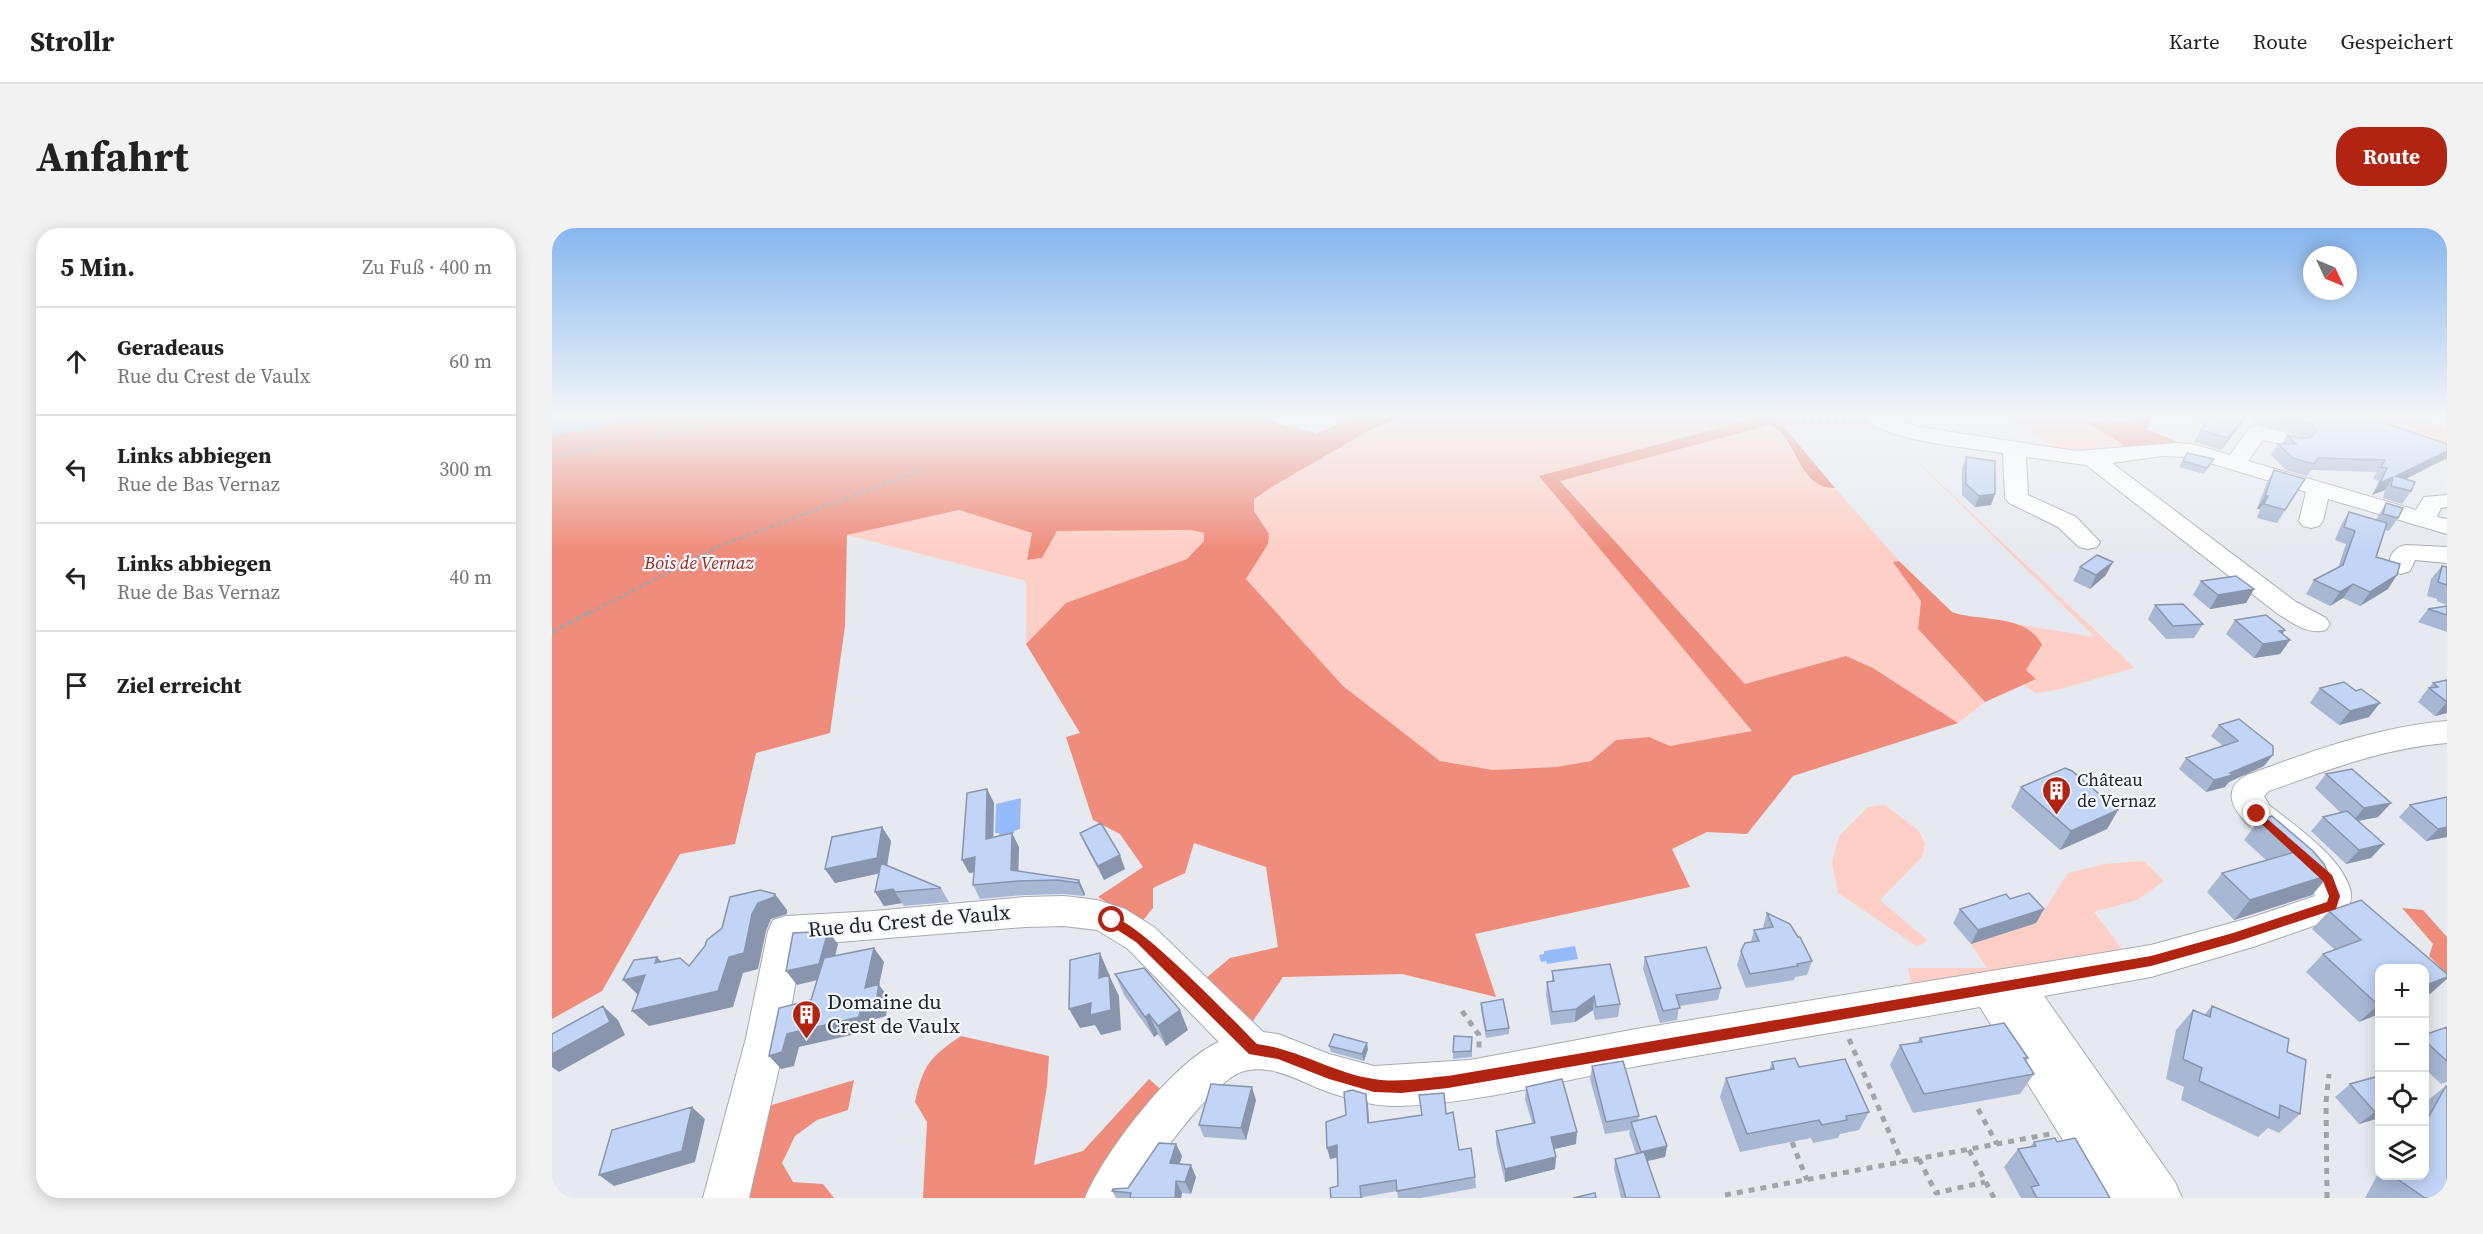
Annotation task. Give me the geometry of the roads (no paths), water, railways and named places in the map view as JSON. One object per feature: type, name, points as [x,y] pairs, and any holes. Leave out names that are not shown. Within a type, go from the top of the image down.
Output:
[{"type":"street","points":[[2015,460],[2017,498],[2067,522],[2088,542]]},
{"type":"street","points":[[2094,460],[2283,605],[2316,624]]},
{"type":"street","points":[[2229,460],[2447,526]]},
{"type":"street","points":[[2311,521],[2319,488]]},
{"type":"street","points":[[2424,520],[2432,502],[2443,501]]},
{"type":"street","points":[[2401,566],[2403,555],[2406,552],[2447,555]]},
{"type":"street","points":[[1107,1198],[1132,1157],[1198,1079],[1219,1062],[1242,1052],[1266,1050],[1285,1055],[1329,1073],[1374,1086],[1401,1086],[1480,1078],[2172,956],[2332,905],[2335,896],[2328,879],[2257,814],[2248,801],[2248,791],[2258,783],[2340,753],[2419,735],[2447,732]]},
{"type":"street","name":"Rue du Crest de Vaulx","points":[[726,1198],[766,1038],[786,931],[874,926],[1025,912],[1064,911],[1097,915],[1112,920],[1141,938],[1254,1050]]},
{"type":"street","points":[[2002,987],[2080,1129],[2125,1198]]},
{"type":"street","points":[[2002,987],[2159,1198]]},
{"type":"water","points":[[1021,798],[1020,829],[999,837],[999,833],[995,833],[996,804]]},
{"type":"water","points":[[1575,946],[1578,959],[1547,964],[1546,961],[1541,962],[1539,955],[1544,954],[1544,951]]},
{"type":"place","name":"Château de Vernaz","points":[[2056,816]]},
{"type":"place","name":"Domaine du Crest de Vaulx","points":[[806,1040]]},
{"type":"park label","name":"Bois de Vernaz","points":[[699,563]]}]
